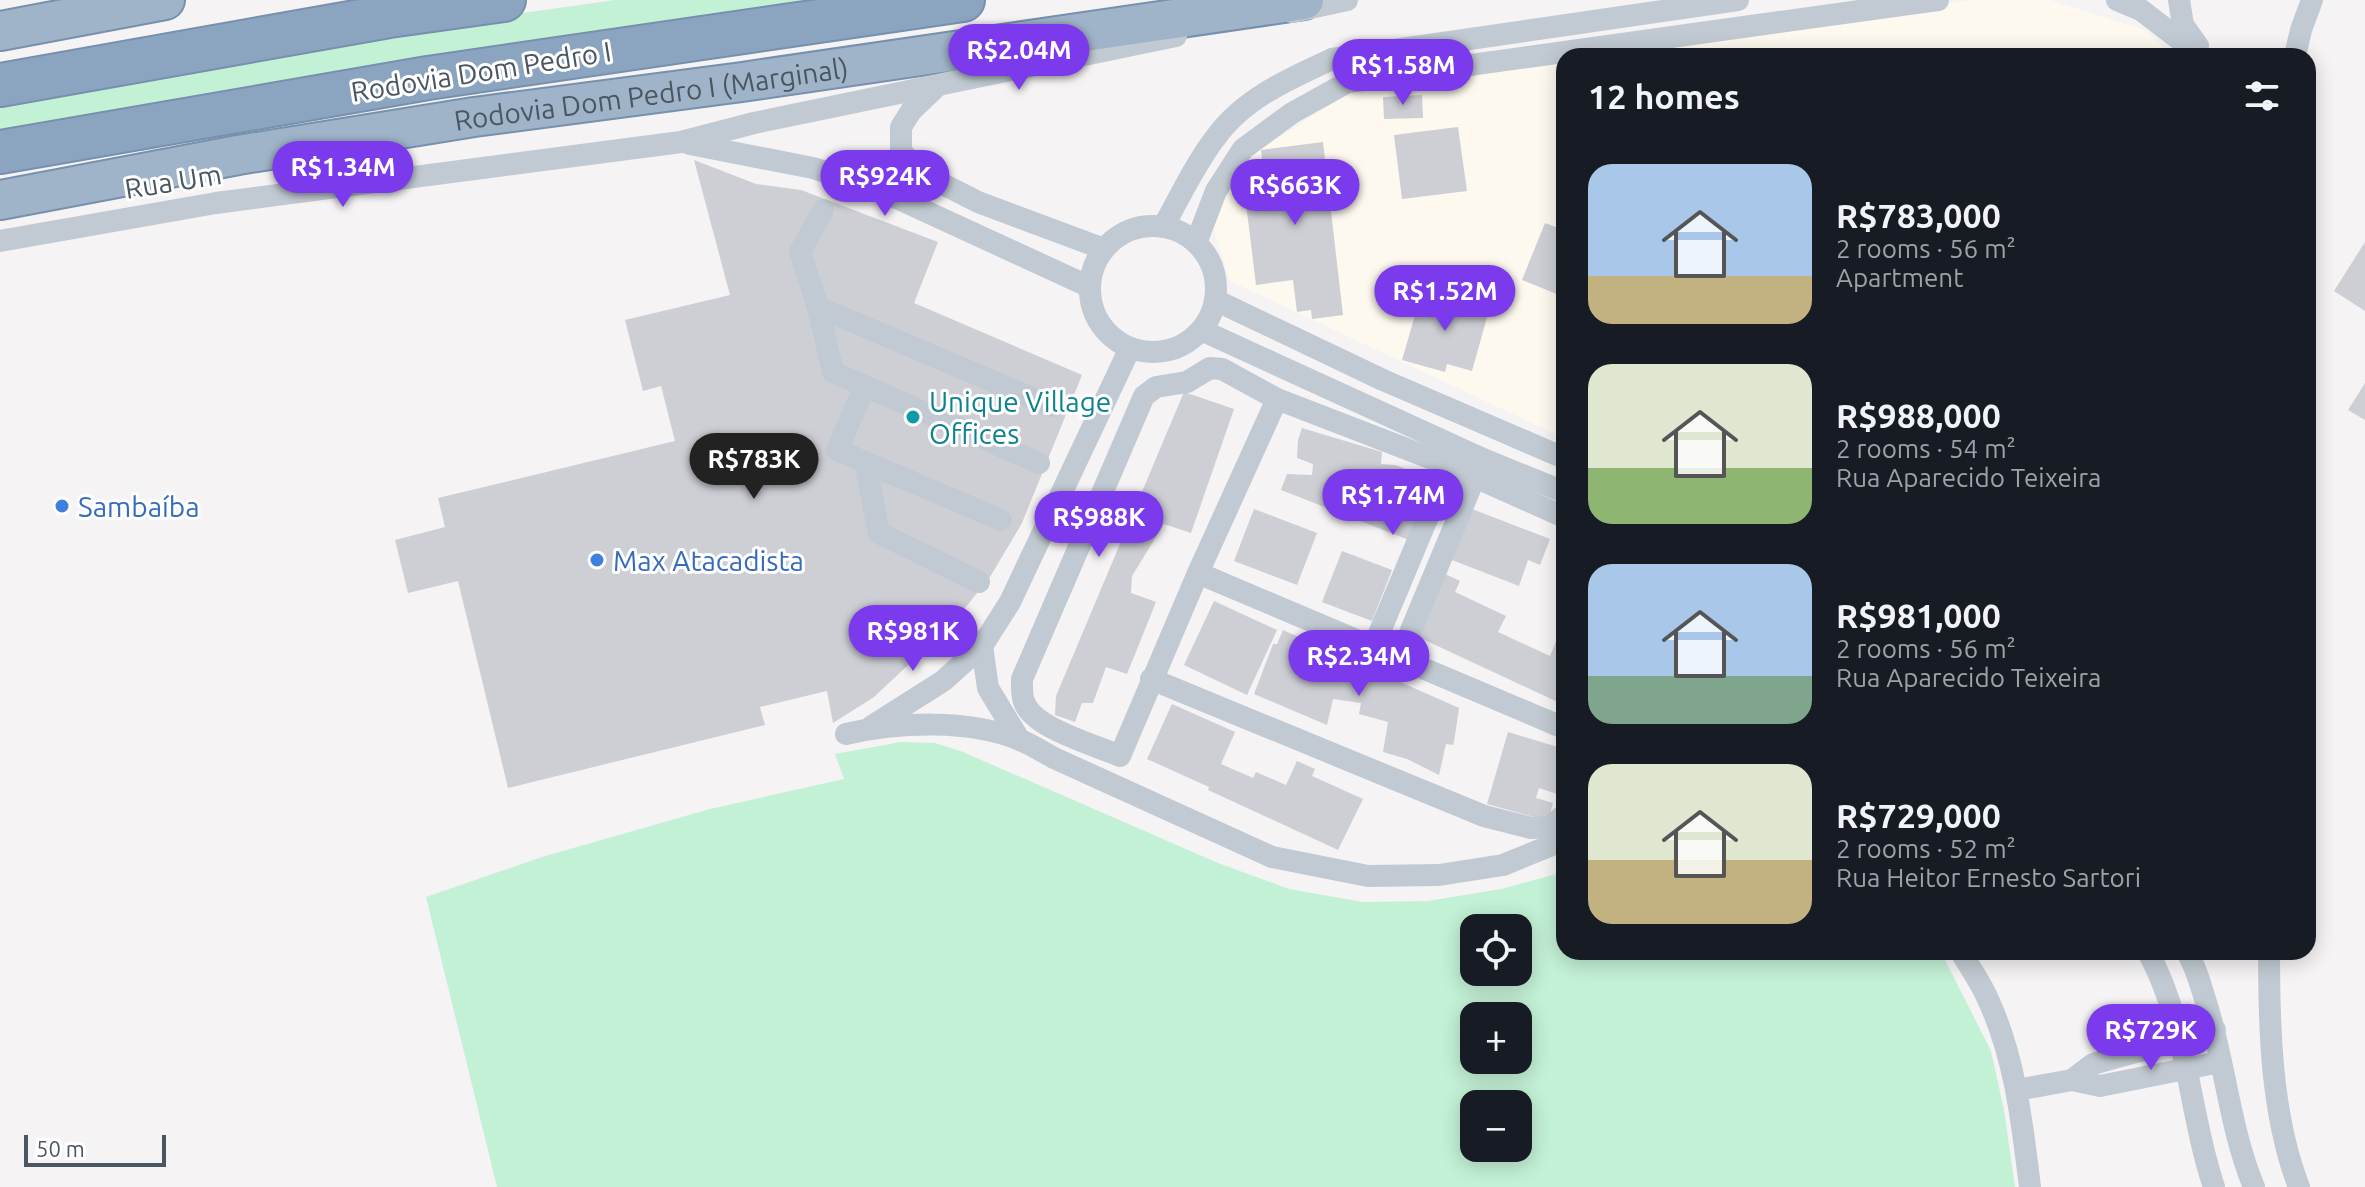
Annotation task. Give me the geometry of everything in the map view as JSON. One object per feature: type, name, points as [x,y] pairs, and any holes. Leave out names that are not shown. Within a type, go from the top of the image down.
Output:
[{"type":"highway","points":[[0,14],[43,0]]},
{"type":"highway","points":[[0,31],[165,0]]},
{"type":"highway","points":[[0,85],[374,19],[504,0]]},
{"type":"highway","name":"Rodovia Dom Pedro I","points":[[0,152],[428,78],[963,0]]},
{"type":"highway","name":"Rodovia Dom Pedro I (Marginal)","points":[[0,200],[238,155],[474,117],[742,82],[1304,0]]},
{"type":"street","name":"Rua Um","points":[[0,241],[216,203],[681,142],[754,123],[1347,0]]},
{"type":"street","points":[[1163,227],[1216,135],[1249,104],[1282,82],[1332,59],[1738,0]]},
{"type":"street","points":[[1593,48],[1938,0]]},
{"type":"street","points":[[2117,0],[2141,10],[2192,48]]},
{"type":"street","points":[[2179,0],[2183,25],[2198,48]]},
{"type":"street","points":[[2297,48],[2310,1]]},
{"type":"street","points":[[1196,243],[1216,191],[1243,149],[1292,113],[1348,82],[1556,53]]},
{"type":"street","points":[[936,87],[911,111],[901,127],[901,150],[915,170],[978,202],[1104,249]]},
{"type":"street","points":[[681,142],[813,168],[875,188],[1090,287]]},
{"type":"street","points":[[823,210],[800,252],[818,307],[833,372],[1039,463]]},
{"type":"street","points":[[1141,227],[1163,227],[1181,233],[1196,243],[1209,260],[1215,279],[1215,300],[1201,330],[1186,343],[1168,350],[1149,352],[1130,348],[1113,338],[1100,324],[1092,307],[1090,287],[1094,267],[1104,249],[1121,235],[1141,227]]},
{"type":"street","points":[[1215,300],[1383,380],[1556,455]]},
{"type":"street","points":[[818,307],[1051,406]]},
{"type":"street","points":[[1201,330],[1478,468],[1556,512]]},
{"type":"street","points":[[1130,348],[1010,602],[982,646],[943,681],[856,731],[919,724],[941,725],[972,728],[1019,739],[1054,758],[1272,857],[1368,876],[1439,875],[1503,865],[1556,843]]},
{"type":"street","points":[[1277,399],[1151,679],[1120,756],[1033,717],[1025,705],[1022,679],[1144,396],[1156,387],[1187,382],[1210,368],[1222,369],[1277,399],[1453,456]]},
{"type":"street","points":[[865,386],[837,450],[1001,520]]},
{"type":"street","points":[[1373,648],[1453,456]]},
{"type":"street","points":[[865,462],[879,533],[979,582]]},
{"type":"street","points":[[1478,468],[1556,490]]},
{"type":"street","points":[[1399,659],[1478,468]]},
{"type":"street","points":[[1198,573],[1556,725]]},
{"type":"street","points":[[982,646],[988,688],[1019,739]]},
{"type":"street","points":[[1151,679],[1484,816],[1531,828],[1549,827],[1556,821]]},
{"type":"street","points":[[1966,960],[1986,995],[2017,1090],[2030,1187]]},
{"type":"street","points":[[2152,960],[2180,1039],[2214,1187]]},
{"type":"street","points":[[2192,960],[2215,1030],[2220,1062],[2254,1187]]},
{"type":"street","points":[[2269,960],[2269,1026],[2288,1160],[2299,1187]]},
{"type":"street","points":[[2072,1080],[2093,1064],[2215,1030]]},
{"type":"street","points":[[2017,1090],[2072,1080],[2100,1086],[2220,1062]]},
{"type":"shaded area","points":[[1970,0],[2050,0],[2145,30],[2164,48],[1636,48]]},
{"type":"shaded area","points":[[1556,59],[1556,434],[1230,281],[1211,222],[1250,156],[1357,88]]},
{"type":"green space","points":[[615,0],[839,0],[267,83],[0,131],[0,96],[450,23]]},
{"type":"green space","points":[[901,742],[935,743],[963,752],[1218,863],[1289,889],[1363,902],[1428,901],[1501,889],[1556,874],[1556,960],[1945,960],[1991,1051],[2004,1110],[2015,1187],[497,1187],[426,897],[542,857],[710,809],[844,779],[835,754]]},
{"type":"building","points":[[1422,95],[1423,118],[1384,119],[1383,97]]},
{"type":"building","points":[[1458,127],[1467,191],[1402,199],[1394,135]]},
{"type":"building","points":[[1323,142],[1343,315],[1312,319],[1311,310],[1297,312],[1293,280],[1256,285],[1243,179],[1264,177],[1261,150]]},
{"type":"building","points":[[694,160],[756,184],[801,190],[938,242],[914,303],[1082,375],[1022,523],[990,577],[953,623],[874,697],[833,723],[827,691],[760,707],[765,725],[508,788],[458,581],[408,593],[395,540],[445,527],[438,498],[675,441],[661,386],[643,391],[625,320],[730,295]]},
{"type":"building","points":[[1545,223],[1556,227],[1556,294],[1522,280]]},
{"type":"building","points":[[2365,242],[2365,311],[2334,291]]},
{"type":"building","points":[[1422,291],[1489,310],[1472,371],[1447,364],[1445,372],[1402,360]]},
{"type":"building","points":[[2365,383],[2365,420],[2348,410]]},
{"type":"building","points":[[1184,392],[1234,409],[1191,533],[1164,524],[1132,576],[1131,593],[1156,602],[1127,674],[1106,667],[1093,703],[1082,703],[1075,722],[1055,715],[1056,696]]},
{"type":"building","points":[[1302,428],[1382,452],[1381,464],[1395,465],[1427,477],[1427,491],[1409,540],[1281,490],[1287,474],[1312,475],[1313,464],[1297,458]]},
{"type":"building","points":[[1254,509],[1317,533],[1297,585],[1234,561]]},
{"type":"building","points":[[1472,509],[1550,539],[1540,565],[1528,560],[1519,586],[1452,560]]},
{"type":"building","points":[[1342,551],[1392,570],[1372,621],[1322,602]]},
{"type":"building","points":[[1445,574],[1460,581],[1455,592],[1506,616],[1498,632],[1550,656],[1556,641],[1556,701],[1416,636]]},
{"type":"building","points":[[1214,601],[1277,630],[1247,695],[1184,665]]},
{"type":"building","points":[[1283,630],[1459,708],[1454,742],[1453,745],[1446,744],[1439,775],[1407,759],[1383,752],[1388,722],[1359,714],[1361,703],[1333,699],[1327,725],[1254,694],[1273,644],[1277,644]]},
{"type":"building","points":[[1172,704],[1235,732],[1221,764],[1253,778],[1256,772],[1286,785],[1297,761],[1315,769],[1312,776],[1363,799],[1338,850],[1147,759]]},
{"type":"building","points":[[1508,732],[1556,747],[1556,794],[1539,788],[1536,798],[1553,803],[1548,821],[1487,804]]},
{"type":"place","name":"Unique Village Offices","points":[[913,417]]},
{"type":"place","name":"Sambaíba","points":[[62,506]]},
{"type":"place","name":"Max Atacadista","points":[[597,560]]}]
